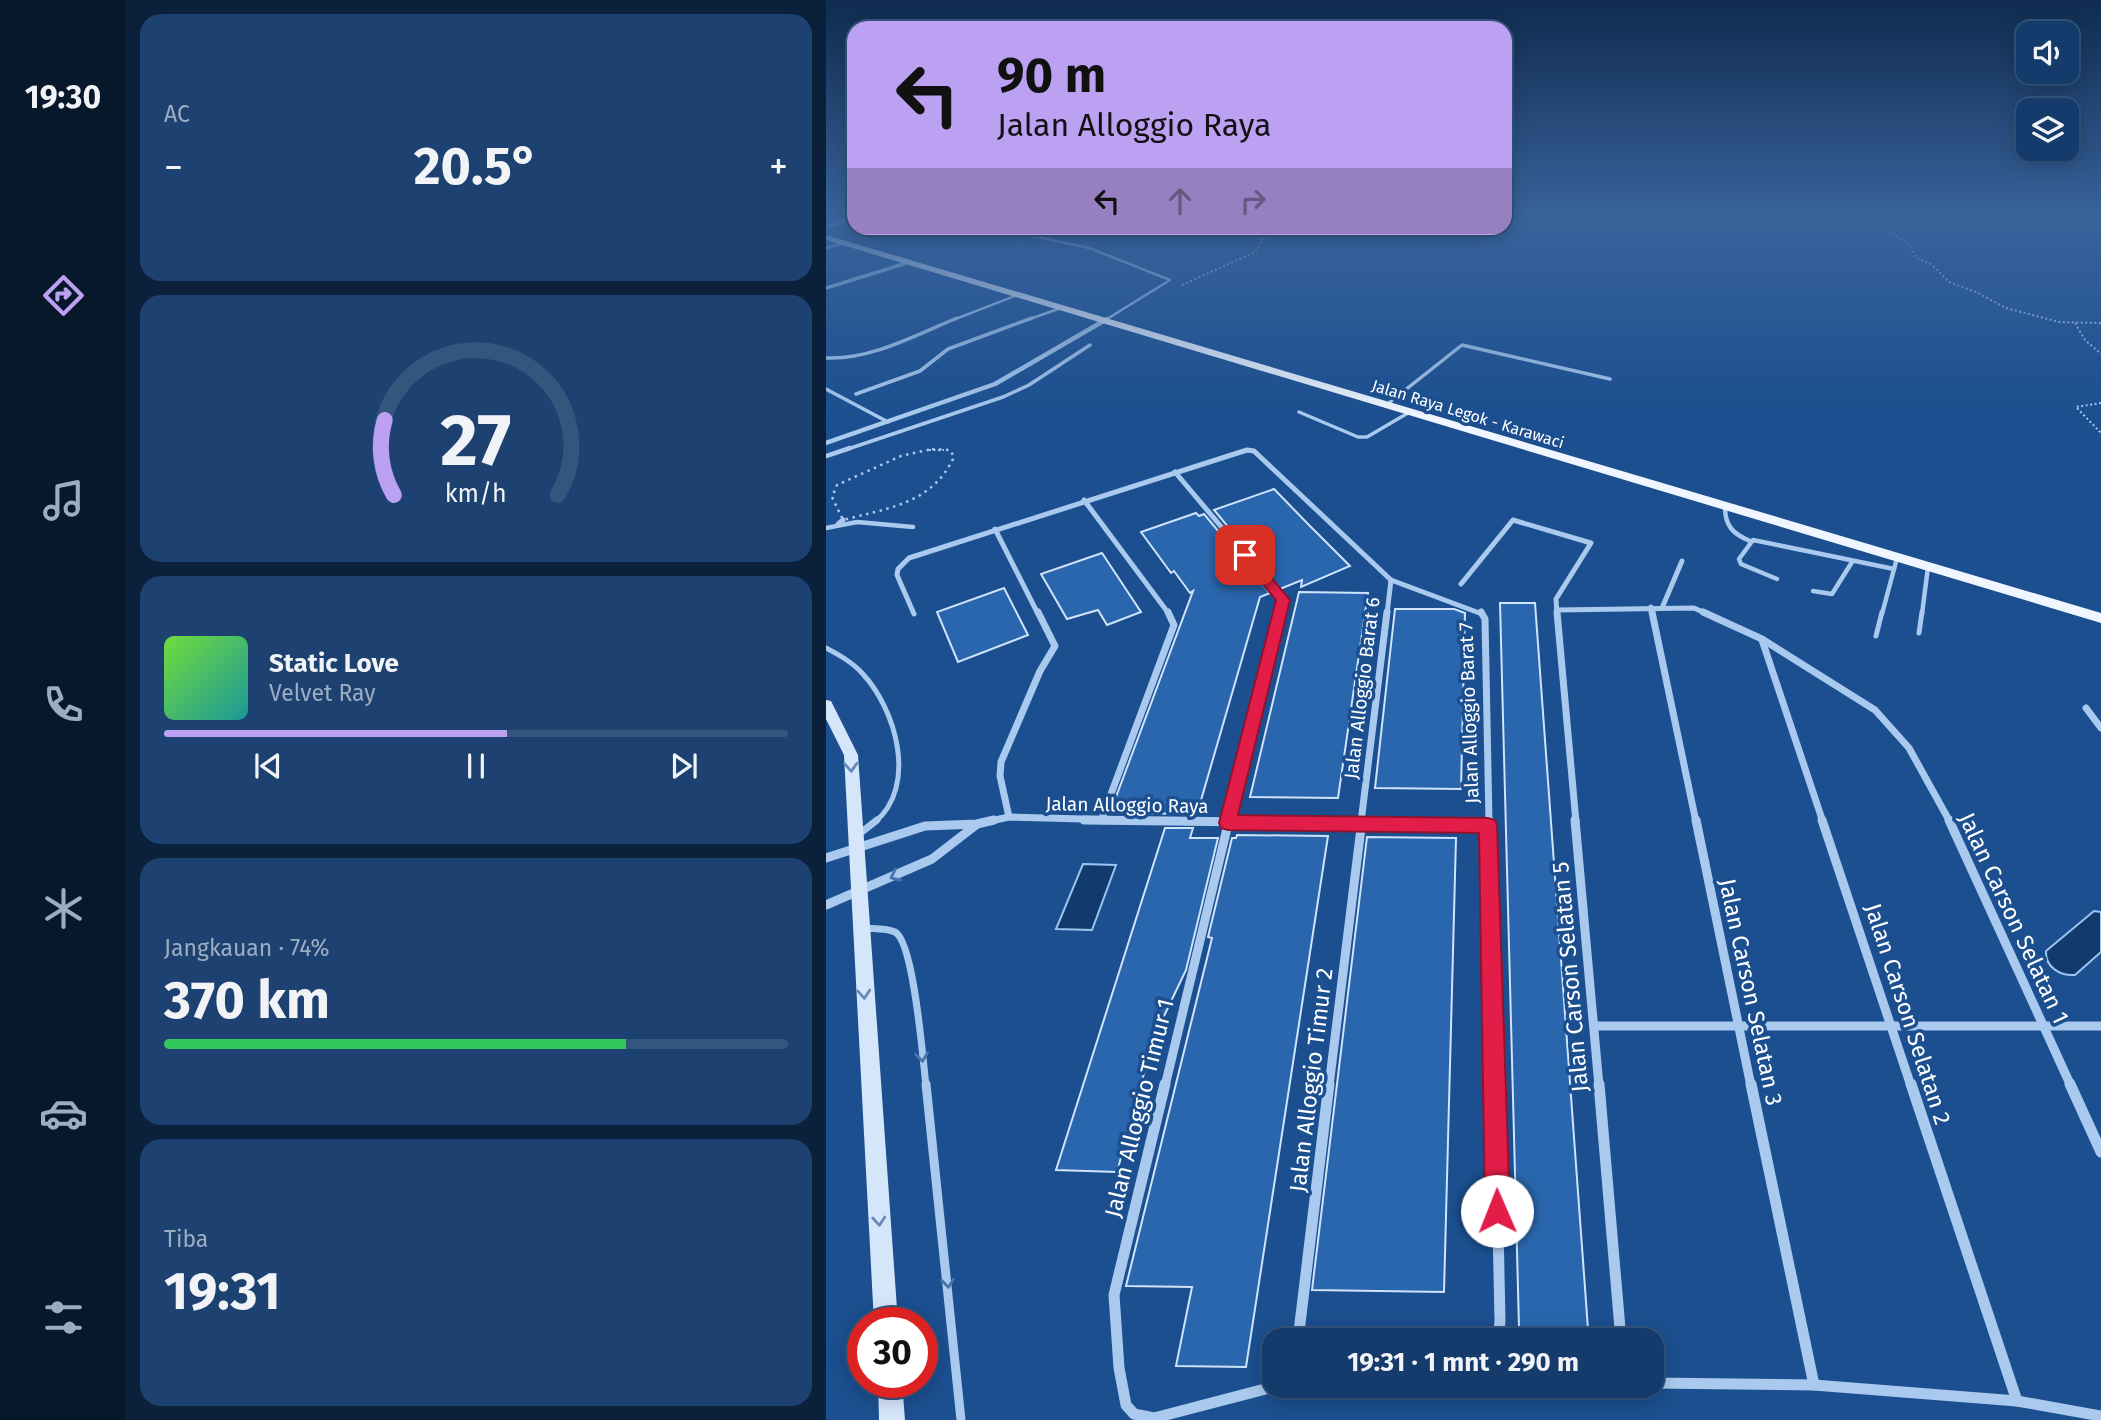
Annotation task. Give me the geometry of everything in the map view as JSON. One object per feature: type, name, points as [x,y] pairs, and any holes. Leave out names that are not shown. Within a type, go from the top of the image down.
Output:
[{"type":"main road","name":"Jalan Raya Legok - Karawaci","points":[[983,283],[1725,507],[1895,564],[1928,567],[2101,618]]},
{"type":"street","points":[[826,443],[995,384],[1107,319]]},
{"type":"street","name":"Jalan Alloggio Barat 6","points":[[1175,472],[1250,450],[1391,580],[1361,824]]},
{"type":"street","points":[[914,614],[897,575],[901,565],[909,558],[1175,472]]},
{"type":"street","name":"Jalan Alloggio Timur 1","points":[[1175,472],[1283,600],[1114,1295],[1113,1312],[1126,1405],[1136,1416],[1154,1418],[1262,1390]]},
{"type":"street","points":[[1084,500],[1172,618],[1174,625],[1101,821]]},
{"type":"street","points":[[1461,584],[1513,520],[1591,543],[1556,599],[1558,610]]},
{"type":"street","points":[[995,529],[1055,646],[1040,671],[1001,762],[1000,776],[1009,817]]},
{"type":"street","points":[[1662,608],[1682,561]]},
{"type":"street","name":"Jalan Alloggio Barat 7","points":[[1391,580],[1484,615],[1488,825]]},
{"type":"street","name":"Jalan Carson Selatan 3","points":[[1651,607],[1814,1385]]},
{"type":"street","name":"Jalan Carson Selatan 1","points":[[1558,610],[1694,608],[1762,639],[1875,710],[1909,748],[1944,810],[2101,1152]]},
{"type":"street","name":"Jalan Carson Selatan 5","points":[[1558,610],[1620,1328]]},
{"type":"street","name":"Jalan Carson Selatan 2","points":[[1762,639],[2017,1401]]},
{"type":"street","points":[[826,705],[851,755],[885,1307]]},
{"type":"street","points":[[2086,708],[2101,728]]},
{"type":"street","name":"Jalan Alloggio Raya","points":[[826,858],[855,842],[925,826],[977,824],[1009,817],[1101,821],[1488,825]]},
{"type":"street","name":"Jalan Alloggio Raya","points":[[826,905],[932,859],[977,824]]},
{"type":"street","name":"Jalan Alloggio Timur 2","points":[[1299,1328],[1361,824]]},
{"type":"street","points":[[1488,825],[1500,1321],[1498,1328]]},
{"type":"street","points":[[1594,1026],[2101,1026]]},
{"type":"street","points":[[1664,1383],[1814,1385],[2017,1401],[2101,1416]]},
{"type":"street","points":[[891,1398],[892,1420]]},
{"type":"lane","points":[[1107,319],[1165,283]]},
{"type":"lane","points":[[826,358],[845,359],[866,354],[1020,294]]},
{"type":"lane","points":[[856,394],[920,371],[948,349],[1063,307]]},
{"type":"lane","points":[[826,456],[1003,397],[1028,385],[1090,345]]},
{"type":"lane","points":[[1385,406],[1462,345],[1610,379]]},
{"type":"lane","points":[[826,389],[888,422]]},
{"type":"lane","points":[[1299,412],[1358,437],[1367,437],[1408,413]]},
{"type":"lane","points":[[1725,507],[1728,528],[1733,534],[1750,541],[1760,539],[1852,562],[1895,564],[1876,636]]},
{"type":"lane","points":[[826,528],[840,522],[874,522],[913,527]]},
{"type":"lane","points":[[1750,541],[1739,559],[1741,564],[1777,579]]},
{"type":"lane","points":[[1813,591],[1832,594],[1852,562]]},
{"type":"lane","points":[[1919,633],[1928,567]]},
{"type":"lane","points":[[826,648],[841,656],[865,676],[882,701],[897,747],[899,783],[893,803],[855,842]]},
{"type":"lane","points":[[860,927],[894,931],[901,937],[911,967],[961,1420]]},
{"type":"path","points":[[1178,286],[1184,283]]},
{"type":"path","points":[[1951,283],[2034,317],[2075,323],[2101,323]]},
{"type":"path","points":[[2075,323],[2085,340],[2101,354]]},
{"type":"path","points":[[2101,403],[2077,407],[2101,433]]},
{"type":"path","points":[[939,448],[953,453],[947,474],[932,490],[840,522],[832,497],[837,485],[844,480],[919,451],[939,448]]},
{"type":"water","points":[[1083,864],[1116,865],[1092,930],[1056,929]]},
{"type":"water","points":[[2094,911],[2101,912],[2101,952],[2075,975],[2054,969],[2048,962],[2046,951]]},
{"type":"building","points":[[1274,489],[1350,566],[1301,587],[1302,580],[1280,589],[1214,510]]},
{"type":"building","points":[[1196,513],[1199,516],[1204,514],[1270,593],[1260,597],[1197,814],[1110,813],[1193,591],[1190,593],[1174,571],[1171,573],[1141,532]]},
{"type":"building","points":[[1102,553],[1141,612],[1107,625],[1098,610],[1067,619],[1041,574]]},
{"type":"building","points":[[1004,588],[1028,635],[958,662],[937,612]]},
{"type":"building","points":[[1299,592],[1368,593],[1338,798],[1250,797]]},
{"type":"building","points":[[1500,603],[1535,603],[1588,1328],[1519,1327]]},
{"type":"building","points":[[1395,609],[1454,609],[1465,613],[1461,789],[1375,788]]},
{"type":"building","points":[[1165,828],[1193,828],[1190,838],[1218,838],[1186,970],[1154,1037],[1117,1172],[1056,1170]]},
{"type":"building","points":[[1237,835],[1328,836],[1246,1367],[1176,1366],[1192,1287],[1126,1286],[1212,938],[1208,937],[1232,838]]},
{"type":"building","points":[[1367,837],[1456,838],[1444,1292],[1312,1290]]},
{"type":"route","points":[[1245,555],[1283,600],[1283,604],[1228,823],[1488,825],[1497,1211]]}]
